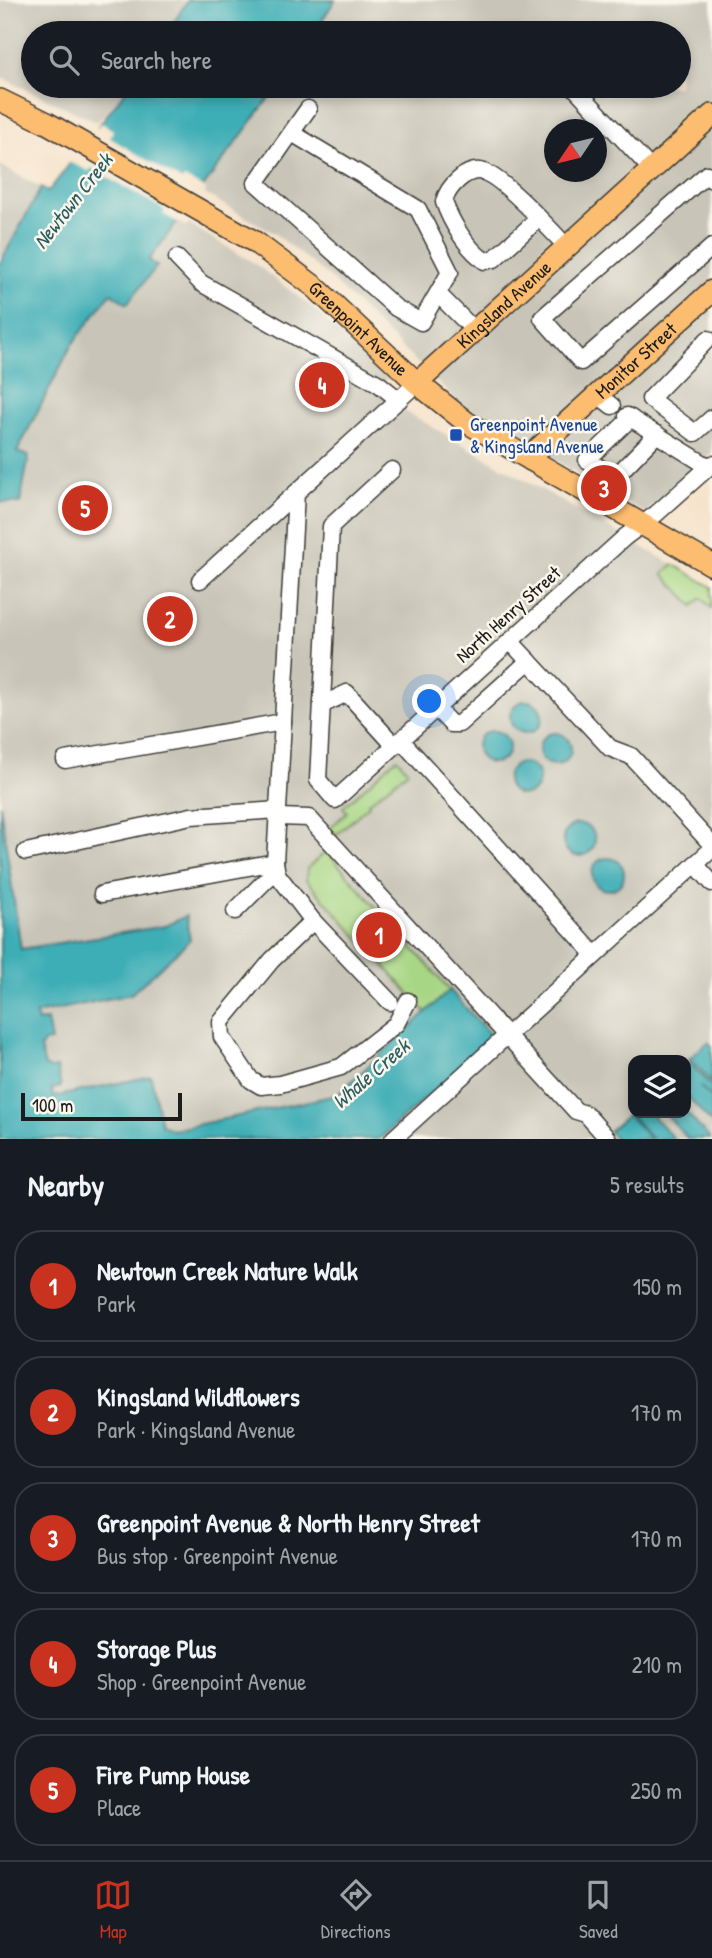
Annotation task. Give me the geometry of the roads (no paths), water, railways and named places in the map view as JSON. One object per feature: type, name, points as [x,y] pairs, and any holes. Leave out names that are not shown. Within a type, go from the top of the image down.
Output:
[{"type":"main road","name":"Greenpoint Avenue","points":[[0,100],[47,123],[239,232],[286,264],[337,307],[417,383],[474,427],[712,565]]},
{"type":"main road","name":"Kingsland Avenue","points":[[417,383],[712,115]]},
{"type":"main road","name":"Monitor Street","points":[[531,460],[539,448],[605,401],[712,291]]},
{"type":"street","points":[[584,98],[652,170]]},
{"type":"street","points":[[292,133],[418,209],[450,272],[421,322],[396,309],[278,206],[256,183],[308,109]]},
{"type":"street","points":[[538,219],[494,259],[485,261],[476,255],[448,214],[444,202],[454,184],[472,172],[482,171],[494,177],[538,219],[566,246]]},
{"type":"street","points":[[712,180],[707,174],[542,318],[581,362],[712,247]]},
{"type":"street","name":"Greenpoint Avenue","points":[[177,258],[201,283],[379,384],[399,400]]},
{"type":"street","points":[[438,294],[474,330]]},
{"type":"street","points":[[708,339],[650,399],[695,433],[712,418]]},
{"type":"street","name":"Kingsland Avenue","points":[[200,580],[417,383]]},
{"type":"street","points":[[657,434],[615,477],[587,460],[629,417],[710,465]]},
{"type":"street","name":"North Henry Street","points":[[322,705],[318,780],[335,800],[510,640],[710,465]]},
{"type":"street","points":[[392,470],[331,526],[322,705],[347,693],[398,743],[595,955]]},
{"type":"street","points":[[296,493],[275,862],[277,874],[313,921],[390,1002]]},
{"type":"street","points":[[393,1139],[712,847],[631,756],[610,748],[510,640]]},
{"type":"street","points":[[436,708],[451,724],[459,724],[529,661]]},
{"type":"street","points":[[65,760],[283,722]]},
{"type":"street","points":[[26,852],[191,816],[278,814],[309,817],[576,1111],[586,1114],[608,1139]]},
{"type":"street","points":[[102,894],[275,862]]},
{"type":"street","points":[[236,911],[271,875],[275,862]]},
{"type":"street","points":[[695,864],[712,883]]},
{"type":"street","points":[[313,921],[271,960],[221,1022],[222,1037],[251,1080],[261,1086],[280,1084],[341,1067],[396,1024],[408,1001]]},
{"type":"water","points":[[188,0],[335,0],[322,21],[175,21]]},
{"type":"water","name":"Newtown Creek","points":[[120,98],[269,98],[149,260],[157,266],[127,304],[111,293],[71,346],[17,452],[29,456],[20,503],[0,502],[0,263],[41,188],[48,192]]},
{"type":"water","points":[[526,701],[538,705],[542,717],[538,729],[526,733],[514,729],[510,717],[514,705]]},
{"type":"water","points":[[493,731],[505,735],[509,747],[505,759],[493,763],[481,759],[477,747],[481,735]]},
{"type":"water","points":[[555,733],[567,737],[571,749],[567,761],[555,765],[543,761],[539,749],[543,737]]},
{"type":"water","points":[[523,763],[535,767],[539,779],[535,791],[523,795],[511,791],[507,779],[511,767]]},
{"type":"water","name":"Whale Creek","points":[[0,804],[21,949],[165,926],[186,916],[190,940],[131,994],[36,1014],[38,1022],[47,1020],[51,1041],[45,1042],[40,1048],[45,1066],[57,1068],[61,1087],[52,1089],[53,1097],[151,1076],[161,1124],[172,1130],[337,1095],[450,990],[493,1038],[379,1139],[0,1139]]},
{"type":"water","points":[[579,824],[591,828],[595,840],[591,852],[579,856],[567,852],[563,840],[567,828]]},
{"type":"water","points":[[608,858],[620,862],[624,874],[620,886],[608,890],[596,886],[592,874],[596,862]]},
{"type":"water","points":[[708,1042],[712,1046],[712,1083],[691,1059]]},
{"type":"water","points":[[691,1063],[712,1087],[712,1098],[699,1085],[712,1099],[712,1124],[691,1101]]},
{"type":"water","points":[[628,1115],[650,1139],[616,1139],[609,1131]]},
{"type":"water","points":[[633,1118],[655,1118],[674,1139],[652,1139]]},
{"type":"water","points":[[669,1118],[691,1118],[710,1139],[688,1139]]},
{"type":"place","name":"Storage Plus","points":[[322,385]]},
{"type":"place","name":"Greenpoint Avenue & Kingsland Avenue","points":[[456,435]]},
{"type":"place","name":"Greenpoint Avenue & North Henry Street","points":[[604,488]]},
{"type":"place","name":"Fire Pump House","points":[[85,508]]},
{"type":"place","name":"Kingsland Wildflowers","points":[[170,619]]},
{"type":"place","name":"Newtown Creek Nature Walk","points":[[379,935]]}]
